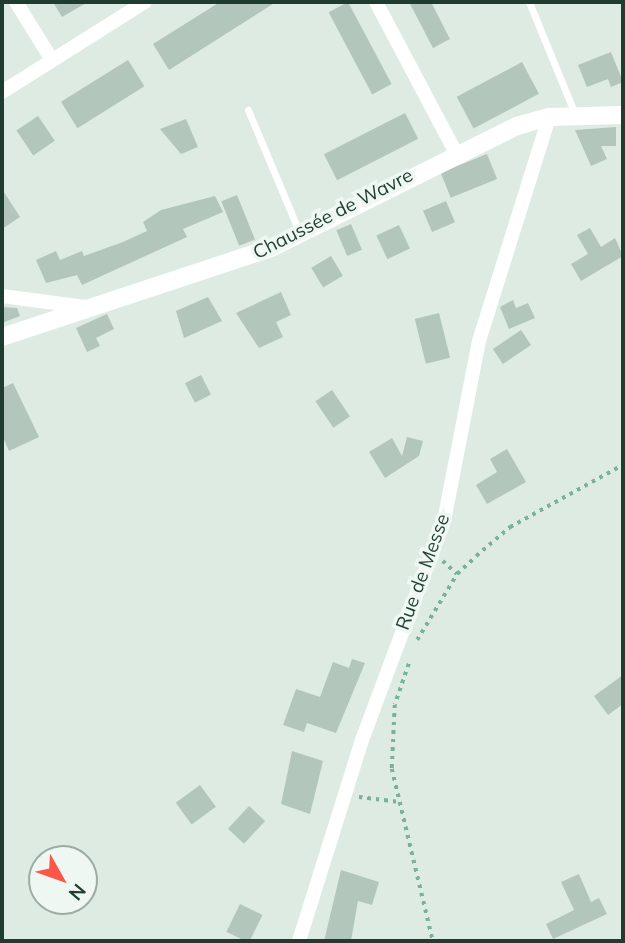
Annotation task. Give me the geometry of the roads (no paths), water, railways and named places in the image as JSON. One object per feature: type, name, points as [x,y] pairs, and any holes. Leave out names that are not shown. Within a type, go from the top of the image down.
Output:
[{"type":"street","points":[[16,2],[52,60]]},
{"type":"street","points":[[2,92],[145,2]]},
{"type":"street","points":[[376,2],[456,153]]},
{"type":"street","name":"Chaussée de Wavre","points":[[2,337],[85,307],[242,260],[300,234],[456,153],[549,117],[623,114]]},
{"type":"street","name":"Rue de Messe","points":[[293,941],[300,934],[346,793],[444,521],[478,341],[549,117]]},
{"type":"street","points":[[2,296],[85,307]]},
{"type":"lane","points":[[529,2],[576,115]]},
{"type":"lane","points":[[248,110],[300,234]]}]
